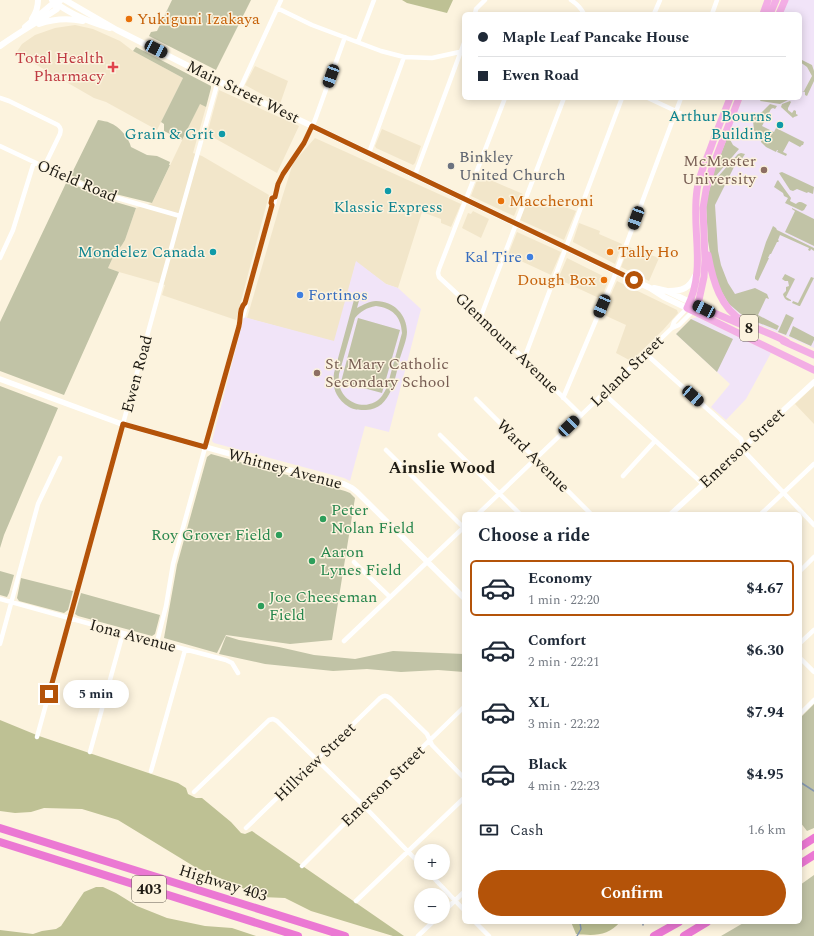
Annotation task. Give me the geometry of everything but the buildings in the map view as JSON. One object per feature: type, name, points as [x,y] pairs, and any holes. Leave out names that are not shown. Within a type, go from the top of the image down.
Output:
[{"type":"highway","name":"Highway 403","points":[[0,828],[345,936]]},
{"type":"highway","points":[[802,846],[814,838]]},
{"type":"highway","name":"Highway 403","points":[[0,842],[298,936]]},
{"type":"highway","points":[[802,863],[814,855]]},
{"type":"highway","points":[[654,936],[675,924]]},
{"type":"highway","points":[[684,936],[704,924]]},
{"type":"main road","points":[[30,25],[38,8],[38,0]]},
{"type":"main road","name":"Main Street West","points":[[52,0],[59,2],[72,13],[91,22],[117,30]]},
{"type":"main road","name":"Main Street West","points":[[65,0],[117,30],[312,126],[616,271],[650,288],[664,297],[787,342],[814,355]]},
{"type":"main road","points":[[760,12],[763,0]]},
{"type":"main road","points":[[764,12],[768,0]]},
{"type":"main road","points":[[771,12],[776,0]]},
{"type":"main road","points":[[780,12],[785,0]]},
{"type":"main road","points":[[0,46],[30,25],[52,5],[59,2]]},
{"type":"main road","points":[[30,25],[65,19],[91,22]]},
{"type":"main road","points":[[692,307],[698,269],[696,219],[697,191],[704,164],[729,100]]},
{"type":"main road","points":[[692,307],[701,293],[704,277],[705,260],[703,208],[707,182],[738,100]]},
{"type":"main road","points":[[730,120],[741,100]]},
{"type":"main road","points":[[704,235],[714,283],[727,306],[744,321],[787,342]]},
{"type":"main road","points":[[667,291],[687,287],[692,282],[698,269]]},
{"type":"main road","name":"Main Street West","points":[[650,288],[667,291],[692,307],[814,370]]},
{"type":"street","points":[[239,90],[281,0]]},
{"type":"street","points":[[358,42],[374,0]]},
{"type":"street","points":[[476,12],[485,0]]},
{"type":"street","points":[[571,0],[576,3],[583,12]]},
{"type":"street","points":[[655,12],[660,0]]},
{"type":"street","points":[[713,12],[717,0]]},
{"type":"street","points":[[277,8],[312,25],[381,51],[404,57],[432,58],[462,51]]},
{"type":"street","points":[[157,642],[174,564],[241,317],[243,316],[246,306],[245,303],[272,205],[276,199],[275,197],[278,184],[304,143],[312,126],[345,37]]},
{"type":"street","points":[[415,175],[462,54]]},
{"type":"street","points":[[369,153],[404,57]]},
{"type":"street","name":"Ewen Road","points":[[37,737],[218,80]]},
{"type":"street","points":[[0,98],[10,101],[60,127],[60,134],[44,167]]},
{"type":"street","points":[[466,199],[504,100]]},
{"type":"street","points":[[481,316],[563,100]]},
{"type":"street","points":[[524,359],[621,100]]},
{"type":"street","points":[[652,100],[678,112]]},
{"type":"street","points":[[563,398],[616,271],[678,112],[681,100]]},
{"type":"street","name":"Ofield Road","points":[[0,146],[100,193],[180,216]]},
{"type":"street","points":[[0,258],[13,230],[34,162]]},
{"type":"street","name":"Glenmount Avenue","points":[[466,199],[439,269],[439,277],[481,316],[581,415]]},
{"type":"street","name":"Leland Street","points":[[672,328],[674,322],[692,307]]},
{"type":"street","name":"Leland Street","points":[[480,512],[672,328],[679,325],[692,307]]},
{"type":"street","points":[[646,354],[740,439],[745,452],[802,512]]},
{"type":"street","name":"Whitney Avenue","points":[[0,379],[123,424],[344,484],[352,488],[462,596]]},
{"type":"street","name":"Emerson Street","points":[[673,512],[814,382]]},
{"type":"street","points":[[604,394],[703,484]]},
{"type":"street","name":"Ward Avenue","points":[[476,399],[589,512]]},
{"type":"street","points":[[440,435],[518,512]]},
{"type":"street","points":[[623,476],[655,441]]},
{"type":"street","points":[[386,450],[462,526]]},
{"type":"street","points":[[0,644],[38,504],[60,458]]},
{"type":"street","points":[[763,512],[814,464]]},
{"type":"street","points":[[802,512],[814,525]]},
{"type":"street","points":[[344,641],[462,530]]},
{"type":"street","points":[[802,569],[814,557]]},
{"type":"street","points":[[354,562],[390,598]]},
{"type":"street","name":"Iona Avenue","points":[[0,599],[226,660],[232,663],[238,673]]},
{"type":"street","points":[[802,641],[814,630]]},
{"type":"street","points":[[90,752],[123,633]]},
{"type":"street","points":[[151,771],[185,650]]},
{"type":"street","points":[[802,660],[814,672]]},
{"type":"street","name":"Hillview Street","points":[[246,828],[380,698],[384,696],[390,698],[427,734],[430,740]]},
{"type":"street","points":[[802,712],[814,700]]},
{"type":"street","name":"Emerson Street","points":[[302,866],[462,709]]},
{"type":"street","points":[[194,792],[269,720],[273,719],[277,721],[363,805],[414,858]]},
{"type":"street","points":[[430,740],[432,745],[462,776]]},
{"type":"street","points":[[356,902],[462,800]]},
{"type":"street","points":[[436,880],[462,908]]},
{"type":"street","points":[[450,905],[462,894]]},
{"type":"street","points":[[418,936],[431,924]]},
{"type":"street","points":[[477,924],[488,936]]},
{"type":"shaded area","name":"McMaster University","points":[[788,0],[814,0],[814,348],[746,319],[734,310],[728,304],[709,250],[706,204],[712,175],[742,100],[802,100],[802,12],[783,12]]},
{"type":"shaded area","points":[[75,25],[93,29],[120,41],[133,51],[183,78],[157,130],[106,102],[94,98],[16,53],[22,44],[35,35],[55,28]]},
{"type":"shaded area","points":[[255,66],[288,81],[280,104],[245,85]]},
{"type":"shaded area","points":[[219,90],[299,126],[277,173],[207,134]]},
{"type":"shaded area","points":[[200,103],[206,107],[193,153],[202,156],[269,195],[236,320],[162,295],[165,285],[108,268],[114,255],[125,240],[136,208],[152,203]]},
{"type":"shaded area","points":[[382,129],[421,146],[413,165],[376,148],[375,146]]},
{"type":"shaded area","points":[[315,138],[461,204],[451,227],[441,223],[441,219],[422,212],[398,288],[386,284],[356,262],[335,342],[247,318],[293,163]]},
{"type":"shaded area","points":[[479,175],[523,194],[514,216],[471,196]]},
{"type":"shaded area","points":[[528,199],[548,207],[551,202],[576,211],[564,240],[520,220]]},
{"type":"shaded area","points":[[473,211],[489,219],[481,238],[462,228],[468,213],[471,214]]},
{"type":"shaded area","points":[[579,223],[600,231],[599,234],[622,244],[615,264],[573,242]]},
{"type":"shaded area","points":[[517,232],[561,252],[551,275],[508,255]]},
{"type":"shaded area","points":[[629,247],[659,258],[649,281],[621,267]]},
{"type":"shaded area","points":[[567,258],[609,279],[601,299],[558,279]]},
{"type":"shaded area","name":"St. Mary Catholic Secondary School","points":[[356,261],[386,284],[398,288],[421,309],[389,432],[365,426],[350,481],[344,478],[214,443],[212,441],[244,317],[334,341]]},
{"type":"shaded area","points":[[617,281],[677,310],[678,313],[631,361],[616,353],[626,325],[602,314]]},
{"type":"shaded area","points":[[697,317],[771,353],[746,399],[726,420],[711,407],[730,384],[676,334],[691,319]]},
{"type":"shaded area","points":[[814,386],[814,424],[795,404]]},
{"type":"green space","points":[[172,0],[251,0],[216,70],[149,36],[151,32],[157,31]]},
{"type":"green space","points":[[402,0],[453,0],[447,13],[407,3]]},
{"type":"green space","points":[[136,47],[211,86],[206,107],[200,104],[182,140],[164,131],[164,124],[161,122],[183,78],[133,51]]},
{"type":"green space","points":[[802,60],[812,65],[814,71],[814,81],[807,96],[805,95],[805,92],[802,91],[804,91],[812,76],[807,67],[802,63]]},
{"type":"green space","points":[[761,100],[788,100],[780,104],[760,101]]},
{"type":"green space","points":[[790,101],[788,110],[792,113],[794,110],[796,111],[796,114],[798,115],[793,118],[781,107],[782,104]]},
{"type":"green space","points":[[770,104],[777,106],[775,109],[771,109],[762,126],[770,130],[759,140],[754,130],[753,121],[754,118]]},
{"type":"green space","points":[[98,120],[107,122],[117,127],[126,136],[131,147],[147,155],[157,156],[170,162],[170,165],[152,203],[103,191],[71,175]]},
{"type":"green space","points":[[776,128],[804,142],[803,145],[800,147],[789,141],[783,152],[787,154],[786,156],[777,152],[778,150],[776,152],[766,147],[761,141],[772,131],[774,132]]},
{"type":"green space","points":[[728,136],[733,145],[739,149],[715,177],[713,177],[712,175]]},
{"type":"green space","points":[[738,154],[745,154],[740,162],[737,161],[715,205],[718,251],[721,265],[728,283],[735,294],[755,288],[767,294],[769,299],[766,298],[758,315],[779,326],[777,330],[742,315],[729,304],[714,277],[708,241],[706,204],[710,187]]},
{"type":"green space","points":[[782,172],[814,187],[813,194],[797,189],[793,191],[790,190],[779,173]]},
{"type":"green space","points":[[778,180],[791,198],[790,201],[796,204],[800,202],[807,205],[804,210],[802,211],[785,203],[788,198],[774,187]]},
{"type":"green space","points":[[67,181],[102,198],[136,208],[125,240],[114,255],[108,268],[119,272],[64,395],[0,371],[0,322]]},
{"type":"green space","points":[[792,208],[814,219],[814,246],[785,232],[795,211]]},
{"type":"green space","points":[[773,226],[777,230],[814,248],[814,251],[811,249],[810,251],[808,250],[809,248],[780,235],[779,241],[770,254],[758,281],[755,277],[766,242]]},
{"type":"green space","points":[[785,274],[795,279],[786,297],[791,301],[786,299],[783,294],[786,291],[786,287],[789,286],[788,281],[782,279]]},
{"type":"green space","points":[[811,277],[814,278],[800,306],[792,303],[793,301],[798,303]]},
{"type":"green space","points":[[355,296],[360,297],[357,308],[373,301],[388,303],[394,306],[405,320],[407,335],[394,383],[387,398],[382,404],[375,408],[366,410],[355,409],[344,404],[340,400],[334,388],[334,373]],"holes":[[[376,306],[382,307],[395,314],[400,322],[402,333],[387,387],[383,394],[375,402],[363,405],[358,404],[347,399],[343,394],[339,382],[339,374],[355,318],[367,309]]]},
{"type":"green space","points":[[786,314],[794,318],[786,335],[778,332]]},
{"type":"green space","points":[[358,318],[400,330],[382,393],[341,382]]},
{"type":"green space","points":[[691,319],[733,339],[717,372],[676,334]]},
{"type":"green space","points":[[793,326],[814,337],[811,346],[789,336]]},
{"type":"green space","points":[[0,386],[58,408],[4,535],[0,548]]},
{"type":"green space","points":[[211,454],[345,491],[350,493],[355,498],[332,640],[290,644],[226,635],[217,653],[164,638],[177,565],[207,457]]},
{"type":"green space","points":[[0,571],[14,575],[7,597],[0,595]]},
{"type":"green space","points":[[21,578],[73,591],[68,610],[64,613],[19,601],[17,598]]},
{"type":"green space","points":[[81,593],[160,615],[155,634],[152,636],[78,616],[75,614]]},
{"type":"green space","points":[[226,636],[314,655],[355,659],[393,651],[462,654],[462,672],[438,670],[401,672],[367,669],[333,671],[265,664],[219,654]]},
{"type":"green space","points":[[814,704],[814,828],[807,831],[802,825],[802,716]]},
{"type":"green space","points":[[0,720],[39,736],[178,783],[186,788],[188,794],[196,798],[202,798],[231,822],[241,833],[245,834],[252,831],[404,936],[393,936],[311,911],[285,898],[262,897],[195,867],[118,820],[82,809],[44,808],[31,812],[15,813],[0,811]]},
{"type":"green space","points":[[814,875],[814,936],[721,936],[742,924],[802,924],[802,884]]},
{"type":"green space","points":[[96,887],[103,887],[137,906],[167,918],[205,926],[232,928],[256,936],[0,936],[0,930],[33,934],[56,929],[61,926],[84,892]]},
{"type":"green space","points":[[572,924],[618,924],[611,930],[601,934],[576,934]]},
{"type":"waterway","points":[[802,783],[814,791]]},
{"type":"waterway","points":[[577,936],[581,929],[580,924]]},
{"type":"place","name":"Yukiguni Izakaya","points":[[129,19]]},
{"type":"place","name":"Total Health Pharmacy","points":[[113,67]]},
{"type":"place","name":"Arthur Bourns Building","points":[[780,125]]},
{"type":"place","name":"Grain & Grit","points":[[222,134]]},
{"type":"place","name":"Binkley United Church","points":[[451,166]]},
{"type":"place","name":"McMaster University","points":[[764,170]]},
{"type":"place","name":"Klassic Express","points":[[388,191]]},
{"type":"place","name":"Maccheroni","points":[[501,201]]},
{"type":"place","name":"Mondelez Canada","points":[[213,252]]},
{"type":"place","name":"Tally Ho","points":[[610,252]]},
{"type":"place","name":"Kal Tire","points":[[530,257]]},
{"type":"place","name":"Dough Box","points":[[604,280]]},
{"type":"place","name":"Fortinos","points":[[300,295]]},
{"type":"place","name":"St. Mary Catholic Secondary School","points":[[317,373]]},
{"type":"place","name":"Peter Nolan Field","points":[[323,519]]},
{"type":"place","name":"Roy Grover Field","points":[[279,535]]},
{"type":"place","name":"Aaron Lynes Field","points":[[312,561]]},
{"type":"place","name":"Joe Cheeseman Field","points":[[261,606]]},
{"type":"district","name":"Ainslie Wood","points":[[442,468]]},
{"type":"route","points":[[49,694],[123,424],[205,447],[226,376],[239,326],[240,315],[245,303],[268,220],[272,205],[272,198],[275,197],[278,184],[283,174],[304,143],[312,126],[634,280]]}]
